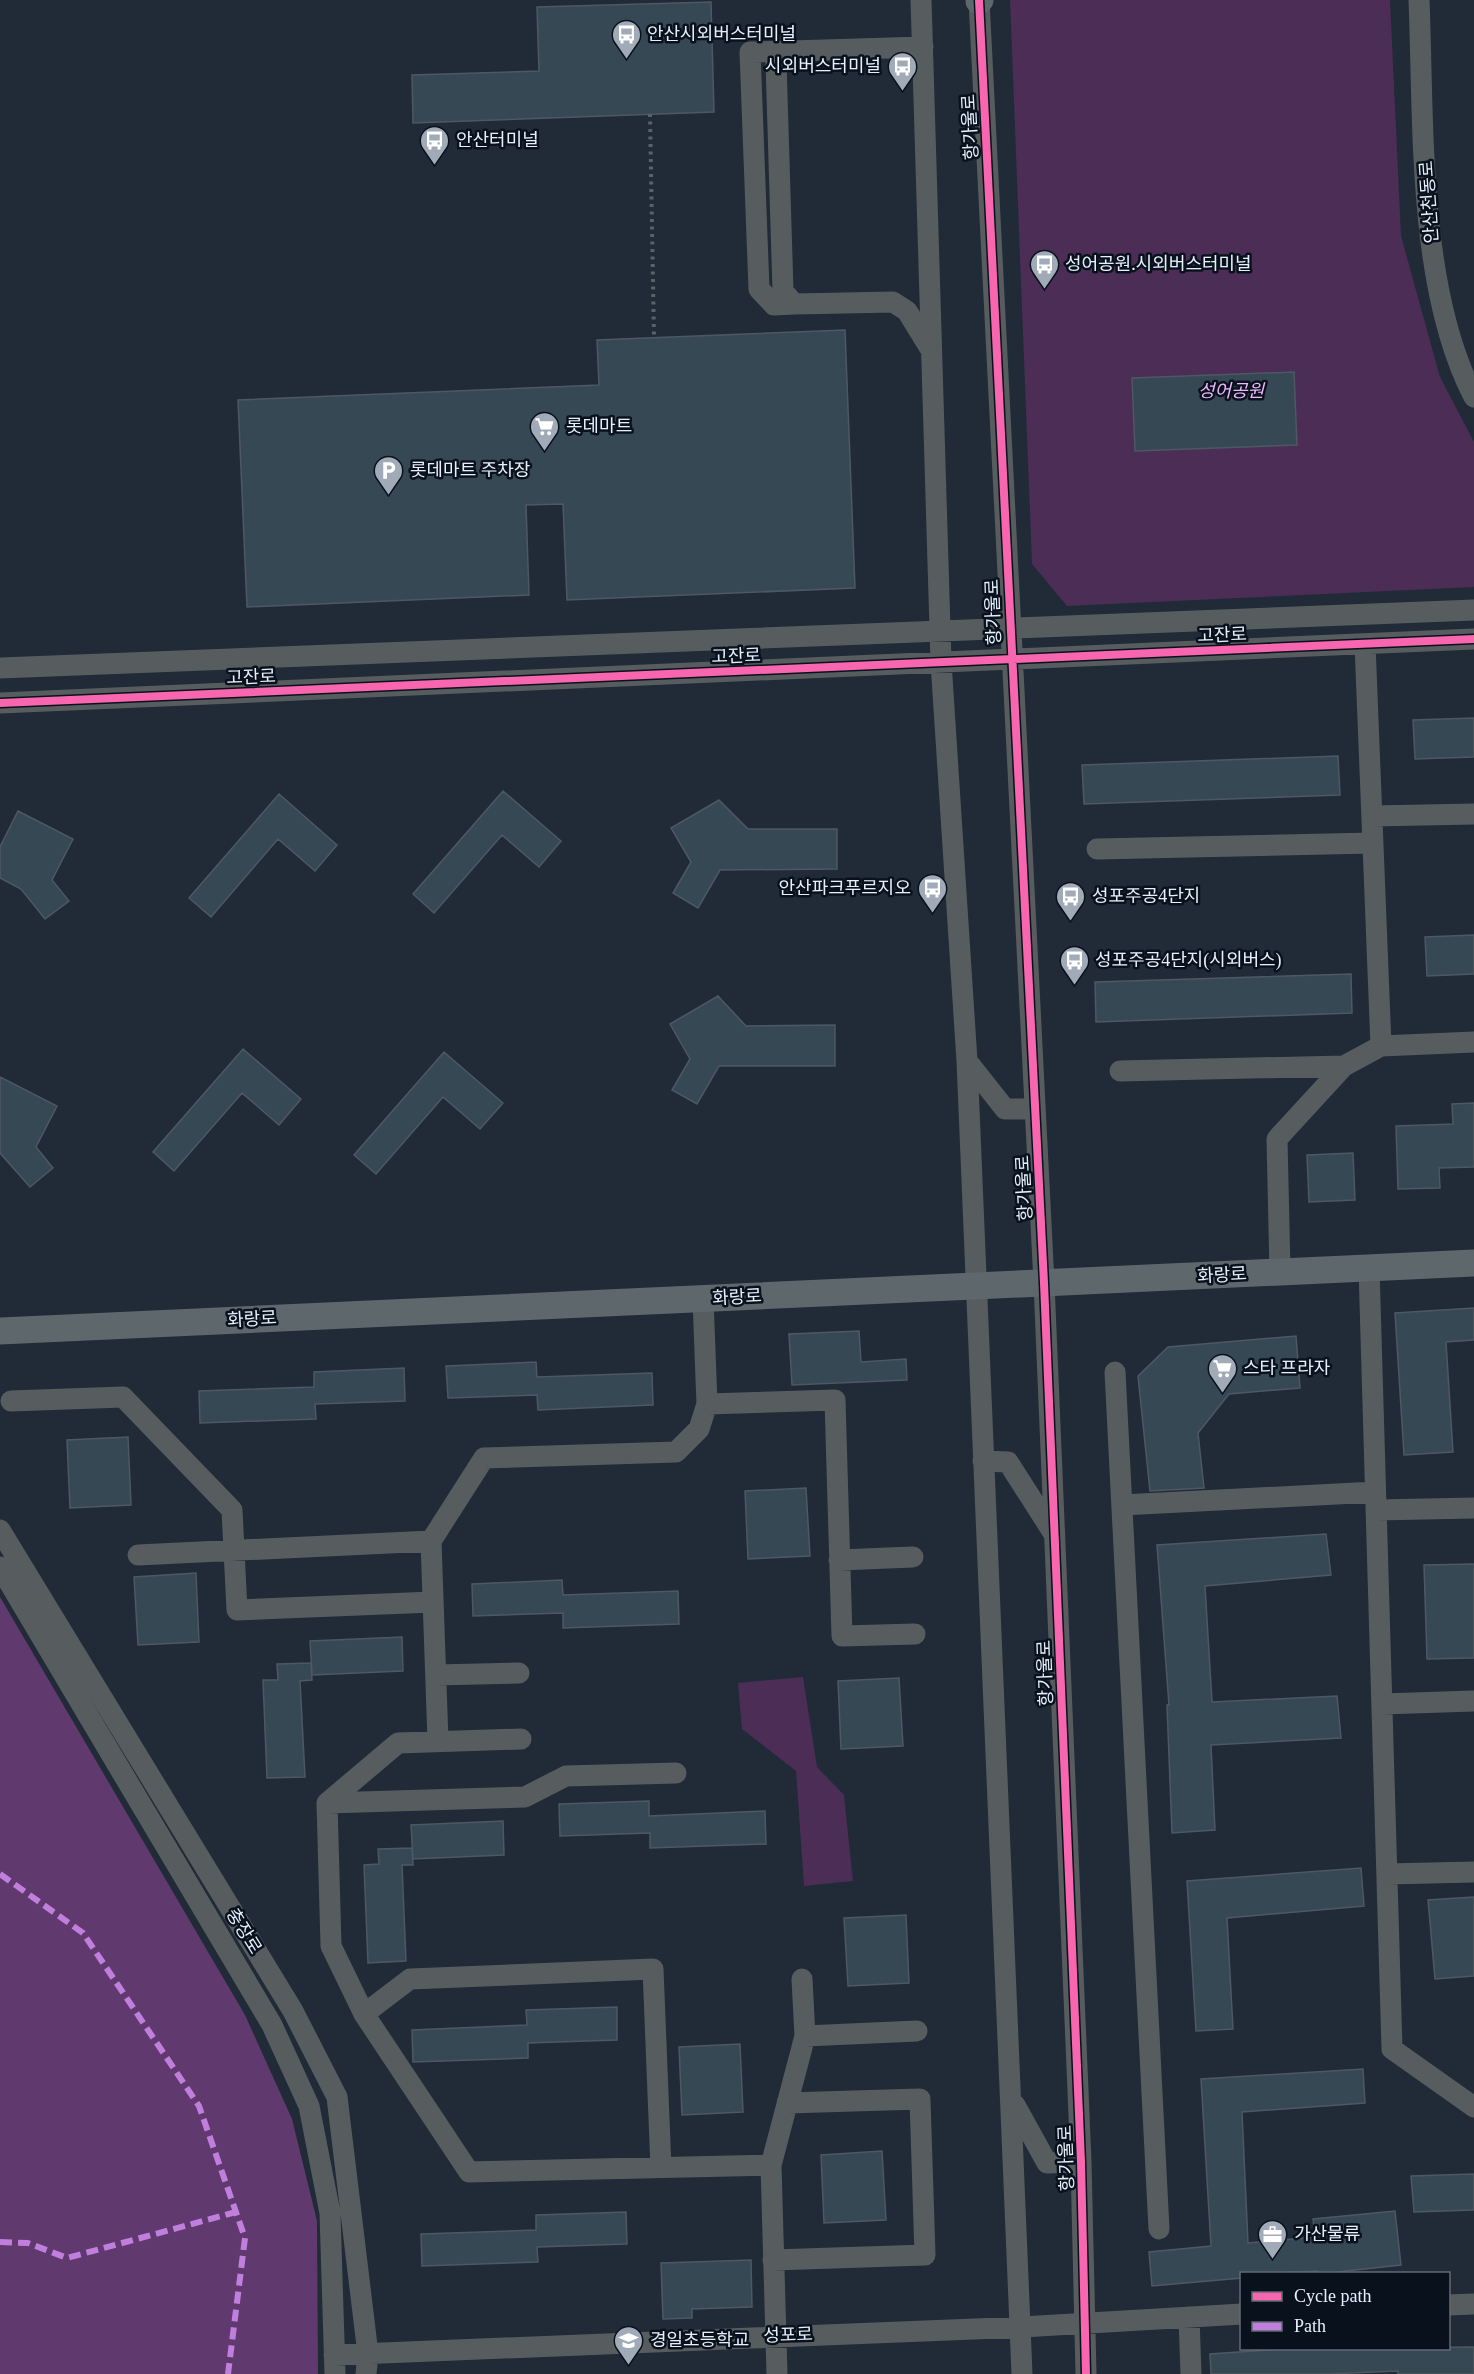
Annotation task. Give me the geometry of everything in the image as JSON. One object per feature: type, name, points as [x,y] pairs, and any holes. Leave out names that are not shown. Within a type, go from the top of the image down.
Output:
[{"type":"main road","name":"화랑로","points":[[0,1331],[1474,1263]]},
{"type":"street","points":[[921,0],[941,662],[967,1061],[974,1286],[1012,2099],[1022,2374]]},
{"type":"street","name":"항가울로","points":[[979,0],[1010,659],[1044,1283],[1081,2162],[1083,2325],[1086,2374]]},
{"type":"street","name":"안산천동로","points":[[1419,0],[1428,220],[1441,304],[1474,397]]},
{"type":"street","points":[[922,47],[750,52],[759,290],[774,305],[893,302],[907,312],[932,352]]},
{"type":"street","points":[[791,51],[776,62],[783,291],[794,304]]},
{"type":"street","name":"고잔로","points":[[0,668],[940,629],[1474,610]]},
{"type":"street","name":"고잔로","points":[[0,703],[1474,639]]},
{"type":"street","points":[[1365,644],[1382,1046]]},
{"type":"street","points":[[1372,816],[1474,814]]},
{"type":"street","points":[[1097,849],[1373,843]]},
{"type":"street","points":[[1280,1272],[1277,1139],[1344,1066],[1382,1046],[1474,1042]]},
{"type":"street","points":[[967,1061],[1005,1109],[1034,1109]]},
{"type":"street","points":[[1120,1071],[1344,1066]]},
{"type":"street","points":[[1369,1268],[1392,2049],[1474,2107]]},
{"type":"street","points":[[438,1741],[431,1541],[484,1458],[676,1452],[699,1429],[707,1404],[703,1299]]},
{"type":"street","points":[[1115,1372],[1159,2229]]},
{"type":"street","points":[[11,1401],[123,1397],[232,1510],[237,1610],[433,1602]]},
{"type":"street","points":[[707,1404],[835,1400],[842,1636],[915,1634]]},
{"type":"street","points":[[982,1461],[1008,1462],[1054,1535]]},
{"type":"street","points":[[1122,1505],[1376,1501],[1474,1508]]},
{"type":"street","name":"충장로","points":[[0,1530],[293,2011],[338,2097],[367,2364]]},
{"type":"street","points":[[138,1555],[431,1541]]},
{"type":"street","points":[[839,1560],[913,1557]]},
{"type":"street","name":"충장로","points":[[0,1566],[272,2025],[309,2106],[330,2213],[334,2364]]},
{"type":"street","points":[[436,1675],[519,1673]]},
{"type":"street","points":[[1382,1704],[1474,1701]]},
{"type":"street","points":[[327,1803],[398,1743],[521,1739]]},
{"type":"street","points":[[327,1803],[525,1797],[566,1776],[676,1773]]},
{"type":"street","points":[[327,1803],[331,1946],[364,2014],[469,2172],[771,2165]]},
{"type":"street","points":[[1387,1874],[1474,1872]]},
{"type":"street","points":[[364,2014],[410,1979],[653,1970],[661,2168]]},
{"type":"street","points":[[777,2374],[771,2165],[805,2036],[802,1979]]},
{"type":"street","points":[[805,2036],[917,2031]]},
{"type":"street","points":[[773,2260],[925,2255],[920,2099],[787,2103]]},
{"type":"street","points":[[1012,2099],[1047,2163],[1081,2162]]},
{"type":"street","points":[[1450,2305],[1474,2304]]},
{"type":"street","name":"성포로","points":[[334,2364],[367,2364],[775,2335],[1083,2325],[1240,2314]]},
{"type":"street","points":[[1189,2317],[1191,2374]]},
{"type":"path","points":[[650,114],[654,338]]},
{"type":"green space","name":"성어공원","points":[[1010,0],[1390,0],[1401,236],[1440,377],[1474,442],[1474,587],[1067,606],[1032,564]]},
{"type":"green space","points":[[803,1677],[817,1767],[844,1795],[853,1881],[804,1886],[796,1771],[742,1729],[738,1683]]},
{"type":"shaded area","points":[[0,1597],[245,2015],[292,2119],[317,2221],[318,2374],[0,2374]]},
{"type":"building","name":"안산시외버스터미널","points":[[711,2],[714,112],[413,123],[412,75],[539,71],[537,7]]},
{"type":"building","name":"롯데마트","points":[[845,330],[855,588],[567,600],[563,504],[526,505],[529,595],[247,607],[238,400],[599,385],[597,340]]},
{"type":"building","points":[[1294,372],[1297,445],[1135,451],[1132,378]]},
{"type":"building","points":[[1474,718],[1474,757],[1415,759],[1413,720]]},
{"type":"building","points":[[1338,756],[1340,795],[1084,804],[1082,765]]},
{"type":"building","points":[[503,791],[561,841],[539,867],[502,835],[434,913],[413,894]]},
{"type":"building","points":[[279,794],[337,845],[315,871],[278,839],[211,917],[189,898]]},
{"type":"building","points":[[719,800],[748,829],[837,829],[837,869],[720,870],[698,908],[673,893],[691,862],[671,828]]},
{"type":"building","points":[[18,811],[73,839],[52,880],[69,901],[45,919],[21,889],[0,878],[0,847]]},
{"type":"building","points":[[1474,935],[1474,974],[1427,976],[1425,937]]},
{"type":"building","points":[[1351,974],[1352,1013],[1096,1022],[1095,982]]},
{"type":"building","points":[[718,996],[746,1026],[835,1025],[835,1066],[719,1066],[697,1104],[672,1090],[690,1059],[670,1024]]},
{"type":"building","points":[[243,1049],[301,1099],[279,1125],[242,1093],[174,1171],[153,1152]]},
{"type":"building","points":[[444,1052],[503,1103],[480,1129],[443,1097],[376,1174],[354,1155]]},
{"type":"building","points":[[0,1077],[57,1106],[36,1147],[53,1168],[30,1187],[0,1153]]},
{"type":"building","points":[[1474,1103],[1474,1167],[1439,1168],[1440,1188],[1398,1189],[1396,1126],[1453,1124],[1452,1104]]},
{"type":"building","points":[[1353,1153],[1355,1200],[1309,1202],[1307,1155]]},
{"type":"building","points":[[1474,1308],[1474,1340],[1446,1342],[1453,1452],[1404,1455],[1395,1313]]},
{"type":"building","points":[[859,1331],[861,1362],[906,1359],[907,1380],[792,1385],[789,1334]]},
{"type":"building","points":[[1296,1336],[1300,1388],[1229,1394],[1198,1433],[1204,1488],[1150,1491],[1138,1376],[1168,1347]]},
{"type":"building","points":[[536,1362],[537,1377],[652,1373],[653,1405],[538,1410],[537,1395],[448,1398],[446,1366]]},
{"type":"building","points":[[404,1368],[405,1401],[315,1404],[316,1419],[200,1423],[199,1391],[314,1387],[314,1372]]},
{"type":"building","points":[[128,1437],[131,1505],[70,1508],[67,1440]]},
{"type":"building","points":[[806,1488],[810,1556],[748,1559],[745,1491]]},
{"type":"building","points":[[1326,1534],[1331,1575],[1205,1586],[1212,1702],[1337,1696],[1341,1738],[1211,1745],[1215,1830],[1172,1833],[1167,1705],[1169,1705],[1157,1545]]},
{"type":"building","points":[[1474,1564],[1474,1658],[1427,1659],[1424,1565]]},
{"type":"building","points":[[196,1573],[199,1642],[138,1645],[134,1577]]},
{"type":"building","points":[[562,1580],[563,1595],[678,1591],[679,1624],[563,1628],[563,1613],[473,1616],[472,1584]]},
{"type":"building","points":[[402,1637],[403,1671],[312,1675],[310,1641]]},
{"type":"building","points":[[311,1663],[312,1680],[300,1681],[305,1777],[267,1778],[263,1680],[278,1680],[277,1664]]},
{"type":"building","points":[[899,1678],[903,1746],[841,1749],[838,1681]]},
{"type":"building","points":[[649,1801],[649,1816],[765,1811],[766,1844],[650,1848],[650,1833],[560,1836],[559,1804]]},
{"type":"building","points":[[503,1821],[504,1855],[413,1859],[411,1825]]},
{"type":"building","points":[[412,1848],[413,1865],[402,1865],[406,1961],[368,1963],[364,1865],[379,1864],[378,1849]]},
{"type":"building","points":[[1361,1868],[1364,1906],[1227,1918],[1233,2029],[1196,2031],[1187,1881]]},
{"type":"building","points":[[1474,1897],[1474,1976],[1435,1979],[1428,1900]]},
{"type":"building","points":[[906,1915],[909,1983],[848,1986],[844,1918]]},
{"type":"building","points":[[617,2007],[617,2040],[528,2043],[528,2058],[413,2062],[412,2030],[527,2025],[526,2010]]},
{"type":"building","points":[[740,2044],[743,2112],[682,2115],[679,2047]]},
{"type":"building","points":[[1363,2069],[1365,2103],[1242,2112],[1248,2243],[1315,2237],[1313,2219],[1395,2211],[1401,2265],[1337,2272],[1240,2272],[1240,2278],[1152,2286],[1149,2252],[1211,2246],[1201,2079]]},
{"type":"building","points":[[882,2151],[886,2220],[824,2223],[821,2155]]},
{"type":"building","points":[[1474,2174],[1474,2210],[1414,2212],[1411,2176]]},
{"type":"building","points":[[626,2212],[627,2244],[537,2247],[538,2262],[422,2266],[421,2234],[536,2230],[536,2215]]},
{"type":"building","points":[[751,2260],[752,2307],[692,2309],[692,2318],[663,2319],[661,2263]]},
{"type":"building","points":[[1450,2347],[1474,2347],[1474,2374],[1398,2374],[1398,2371],[1328,2374],[1211,2374],[1210,2354],[1267,2350],[1450,2350]]},
{"type":"marked path","points":[[0,1874],[83,1933],[199,2106],[245,2238],[228,2374]]},
{"type":"marked path","points":[[0,2242],[28,2243],[67,2258],[236,2212]]},
{"type":"cycle path","points":[[979,0],[1044,1283],[1081,2162],[1086,2374]]},
{"type":"cycle path","points":[[0,703],[1474,639]]},
{"type":"place","name":"안산시외버스터미널","points":[[626,60]]},
{"type":"place","name":"시외버스터미널","points":[[902,92]]},
{"type":"place","name":"안산터미널","points":[[435,166]]},
{"type":"place","name":"성어공원.시외버스터미널","points":[[1044,290]]},
{"type":"place","name":"롯데마트","points":[[545,452]]},
{"type":"place","name":"롯데마트 주차장","points":[[389,496]]},
{"type":"place","name":"안산파크푸르지오","points":[[932,914]]},
{"type":"place","name":"성포주공4단지","points":[[1071,922]]},
{"type":"place","name":"성포주공4단지(시외버스)","points":[[1074,986]]},
{"type":"place","name":"스타 프라자","points":[[1222,1394]]},
{"type":"place","name":"가산물류","points":[[1273,2260]]},
{"type":"place","name":"경일초등학교","points":[[629,2366]]}]
